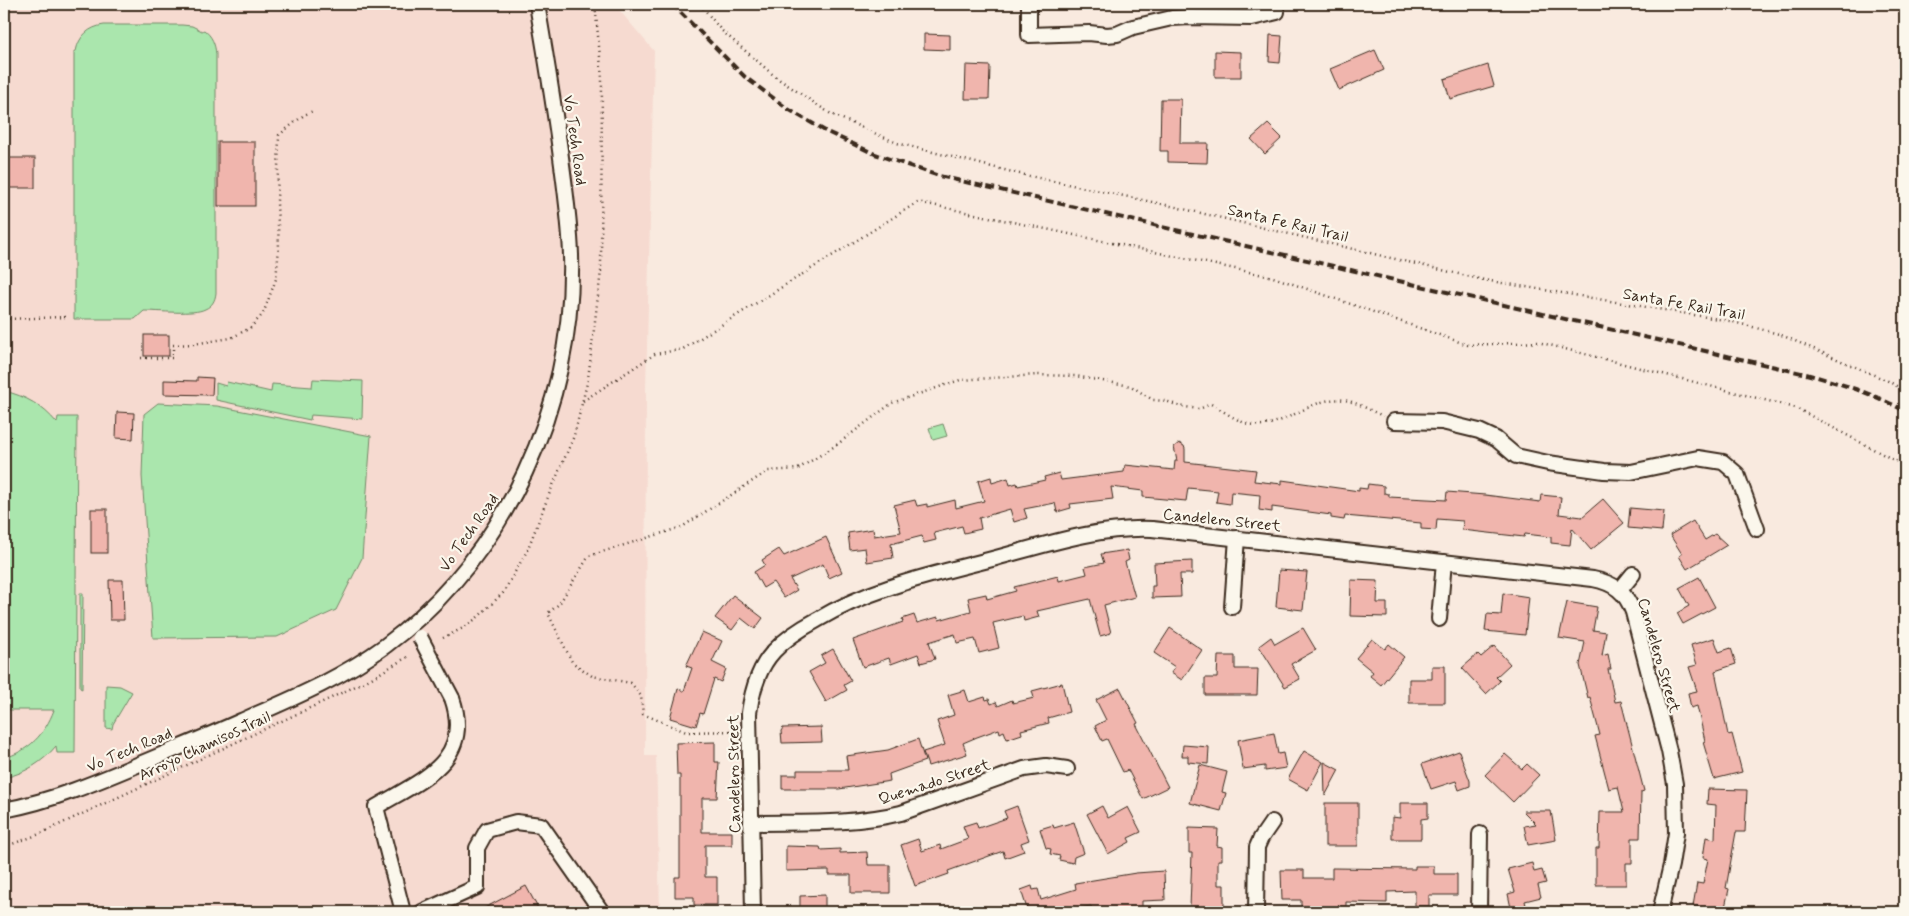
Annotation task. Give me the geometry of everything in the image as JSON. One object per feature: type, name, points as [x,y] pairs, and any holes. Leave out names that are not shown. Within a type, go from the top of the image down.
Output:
[{"type":"street","name":"Vo Tech Road","points":[[4,810],[100,781],[331,681],[384,646],[436,602],[488,538],[511,502],[540,439],[553,399],[564,354],[571,292],[569,215],[537,4]]},
{"type":"street","points":[[1029,7],[1030,35],[1117,34],[1133,27],[1172,18],[1190,10],[1252,18],[1277,12]]},
{"type":"street","points":[[1394,421],[1442,422],[1469,428],[1496,439],[1516,456],[1604,472],[1631,472],[1698,458],[1723,462],[1737,474],[1757,529]]},
{"type":"street","name":"Candelero Street","points":[[753,912],[748,713],[751,696],[764,664],[774,651],[802,628],[845,604],[907,581],[1074,537],[1132,528],[1237,538],[1593,579],[1612,584],[1626,596],[1633,612],[1669,751],[1675,784],[1675,841],[1660,912]]},
{"type":"street","points":[[1232,607],[1237,538]]},
{"type":"street","points":[[1439,619],[1444,562]]},
{"type":"street","points":[[1620,590],[1633,574]]},
{"type":"street","points":[[402,912],[376,807],[430,775],[444,762],[457,737],[458,726],[457,713],[452,698],[420,637],[414,621]]},
{"type":"street","name":"Quemado Street","points":[[751,823],[852,821],[886,816],[901,813],[1024,769],[1046,766],[1067,769]]},
{"type":"street","points":[[422,912],[477,887],[477,848],[487,830],[516,822],[541,825],[602,912]]},
{"type":"street","points":[[1256,912],[1257,847],[1272,822]]},
{"type":"street","points":[[1479,912],[1480,834]]},
{"type":"path","name":"Santa Fe Rail Trail","points":[[700,4],[721,30],[777,78],[831,114],[898,143],[1020,174],[1180,208],[1484,280],[1730,321],[1779,334],[1888,380],[1905,391]]},
{"type":"path","points":[[142,358],[173,358],[173,345],[231,338],[250,328],[263,314],[276,279],[279,248],[277,202],[279,136],[304,115],[315,110]]},
{"type":"path","points":[[583,401],[655,354],[682,349],[918,202],[1273,277],[1468,345],[1538,342],[1796,408],[1905,466]]},
{"type":"path","points":[[4,319],[65,317]]},
{"type":"path","points":[[749,731],[686,732],[643,714],[641,696],[631,683],[592,676],[572,662],[548,613],[559,604],[589,556],[682,527],[768,471],[798,469],[835,446],[892,404],[960,380],[1037,375],[1075,376],[1131,386],[1153,400],[1166,401],[1179,406],[1199,409],[1211,404],[1245,423],[1261,425],[1290,417],[1322,402],[1343,400],[1394,421]]},
{"type":"path","name":"Arroyo Chamisos Trail","points":[[4,847],[37,835],[329,699],[370,679],[409,656]]},
{"type":"shaded area","points":[[4,4],[614,4],[654,51],[646,389],[645,756],[656,756],[660,912],[4,912]]},
{"type":"green space","points":[[104,25],[192,26],[202,31],[204,30],[214,44],[216,54],[216,293],[211,305],[200,311],[144,311],[135,319],[74,319],[74,51],[76,51],[82,37],[89,30]]},
{"type":"green space","points":[[313,379],[363,381],[362,419],[311,415],[310,420],[216,400],[216,383],[226,386],[227,382],[271,392],[272,384],[312,387]]},
{"type":"green space","points":[[4,391],[34,403],[57,423],[58,417],[77,417],[75,753],[57,753],[56,746],[33,766],[4,778],[4,758],[21,751],[35,740],[46,727],[54,710],[4,710]]},
{"type":"green space","points":[[158,403],[217,406],[371,436],[362,558],[336,610],[277,637],[153,638],[142,476],[144,414]]},
{"type":"green space","points":[[943,424],[947,436],[933,440],[929,428]]},
{"type":"green space","points":[[80,593],[83,593],[82,689],[80,688]]},
{"type":"green space","points":[[106,685],[120,686],[132,692],[112,729],[106,728]]},
{"type":"building","points":[[924,34],[950,35],[950,50],[924,49]]},
{"type":"building","points":[[1270,35],[1282,36],[1280,63],[1269,62]]},
{"type":"building","points":[[1375,50],[1384,70],[1339,90],[1330,69]]},
{"type":"building","points":[[1215,51],[1241,52],[1241,77],[1215,77]]},
{"type":"building","points":[[966,65],[990,66],[989,99],[965,99]]},
{"type":"building","points":[[1488,65],[1494,86],[1450,99],[1444,79]]},
{"type":"building","points":[[1161,99],[1181,99],[1180,143],[1208,143],[1207,163],[1168,162],[1168,151],[1160,151]]},
{"type":"building","points":[[1268,124],[1282,138],[1265,154],[1251,139]]},
{"type":"building","points":[[218,142],[255,142],[255,206],[218,206]]},
{"type":"building","points":[[4,158],[35,158],[35,188],[4,188]]},
{"type":"building","points":[[144,335],[169,335],[169,356],[144,356]]},
{"type":"building","points":[[197,377],[213,378],[212,395],[164,394],[164,380],[197,381]]},
{"type":"building","points":[[117,412],[134,413],[133,439],[116,438]]},
{"type":"building","points":[[1179,443],[1185,449],[1185,462],[1256,470],[1254,481],[1282,484],[1282,480],[1359,491],[1359,488],[1367,489],[1368,484],[1384,486],[1384,493],[1389,494],[1389,497],[1446,500],[1447,492],[1540,502],[1541,495],[1561,497],[1559,514],[1582,517],[1603,499],[1624,523],[1591,550],[1572,528],[1570,545],[1551,543],[1551,537],[1525,534],[1524,537],[1462,530],[1463,521],[1437,519],[1436,530],[1421,529],[1421,523],[1345,516],[1344,520],[1331,518],[1331,515],[1272,507],[1272,512],[1259,510],[1260,495],[1231,492],[1230,504],[1216,502],[1218,491],[1188,488],[1186,501],[1143,497],[1143,491],[1111,487],[1113,499],[1070,504],[1071,508],[1057,512],[1055,503],[1024,509],[1027,518],[1014,522],[1010,509],[979,518],[981,529],[964,533],[962,526],[934,533],[936,540],[924,543],[922,536],[891,544],[893,558],[867,562],[865,548],[850,550],[848,533],[873,529],[874,536],[901,532],[894,505],[915,500],[917,506],[927,504],[927,507],[955,500],[956,508],[984,501],[978,481],[991,477],[992,483],[1008,478],[1010,485],[1017,483],[1018,486],[1045,480],[1044,477],[1059,473],[1061,480],[1124,472],[1125,465],[1174,470],[1175,461],[1177,461],[1174,447]]},
{"type":"building","points":[[1630,508],[1664,511],[1662,531],[1628,528]]},
{"type":"building","points":[[91,509],[107,509],[107,553],[91,553]]},
{"type":"building","points":[[1693,521],[1705,540],[1715,534],[1727,545],[1687,569],[1679,556],[1682,554],[1670,535]]},
{"type":"building","points":[[826,537],[842,572],[829,578],[823,564],[790,579],[797,590],[784,598],[773,582],[763,588],[754,572],[765,565],[762,560],[779,549],[784,556]]},
{"type":"building","points":[[1127,550],[1129,560],[1125,562],[1135,597],[1104,605],[1111,633],[1100,636],[1090,599],[1037,611],[1039,617],[1024,621],[1023,616],[993,623],[999,648],[979,653],[975,639],[957,643],[955,634],[929,642],[935,659],[921,663],[918,654],[891,664],[889,658],[863,667],[853,640],[903,622],[902,619],[914,615],[917,623],[938,617],[939,620],[971,611],[968,598],[986,594],[987,599],[1016,591],[1014,587],[1058,576],[1059,581],[1087,574],[1085,567],[1104,563],[1101,554]]},
{"type":"building","points":[[1192,561],[1192,574],[1180,574],[1181,597],[1152,598],[1152,586],[1155,586],[1154,563]]},
{"type":"building","points":[[1279,570],[1307,572],[1303,610],[1276,607]]},
{"type":"building","points":[[1699,577],[1715,607],[1683,624],[1677,613],[1689,606],[1679,588]]},
{"type":"building","points":[[109,580],[123,580],[124,620],[110,620]]},
{"type":"building","points":[[1351,580],[1378,581],[1377,603],[1387,603],[1387,617],[1350,616]]},
{"type":"building","points":[[1503,593],[1529,597],[1525,635],[1485,631],[1487,614],[1501,615]]},
{"type":"building","points":[[733,595],[763,618],[755,629],[741,618],[732,630],[715,618]]},
{"type":"building","points":[[1567,602],[1597,607],[1593,630],[1606,632],[1602,656],[1608,654],[1611,669],[1608,669],[1615,702],[1621,701],[1644,791],[1641,792],[1640,838],[1632,838],[1632,863],[1626,863],[1626,885],[1596,885],[1596,848],[1599,848],[1600,812],[1624,812],[1618,787],[1609,789],[1595,736],[1600,735],[1580,665],[1585,642],[1559,638]]},
{"type":"building","points":[[1170,628],[1202,650],[1182,680],[1171,673],[1175,667],[1154,653]]},
{"type":"building","points":[[1303,628],[1316,650],[1291,664],[1300,679],[1285,687],[1259,646],[1271,637],[1275,644]]},
{"type":"building","points":[[702,632],[722,641],[712,662],[726,669],[721,682],[714,679],[703,714],[700,713],[696,726],[670,718],[678,689],[684,691],[692,668],[686,666]]},
{"type":"building","points":[[1714,638],[1719,652],[1731,648],[1736,664],[1715,671],[1728,735],[1732,734],[1742,772],[1714,779],[1703,742],[1705,741],[1697,706],[1691,708],[1688,693],[1697,691],[1689,667],[1697,665],[1691,645]]},
{"type":"building","points":[[1372,639],[1385,649],[1389,644],[1404,657],[1381,685],[1370,676],[1373,672],[1356,658]]},
{"type":"building","points":[[1494,646],[1510,664],[1496,677],[1500,681],[1486,694],[1462,668],[1478,654],[1481,657]]},
{"type":"building","points":[[833,649],[851,681],[844,685],[847,690],[826,702],[809,672],[825,663],[821,656]]},
{"type":"building","points":[[1218,656],[1235,656],[1235,669],[1258,669],[1257,695],[1205,695],[1205,678],[1217,678]]},
{"type":"building","points":[[1432,666],[1445,666],[1445,703],[1409,703],[1409,679],[1432,679]]},
{"type":"building","points":[[1062,683],[1069,712],[1048,718],[1049,723],[1021,730],[1022,734],[1007,739],[1004,731],[1000,733],[999,729],[977,737],[963,743],[967,754],[928,766],[923,752],[945,745],[937,721],[954,715],[948,695],[965,690],[969,702],[985,697],[986,700],[989,699],[991,704],[996,702],[998,706],[1012,700],[1013,703],[1034,698],[1032,691]]},
{"type":"building","points":[[1120,688],[1168,787],[1143,799],[1128,770],[1123,772],[1107,739],[1102,741],[1095,726],[1106,720],[1096,700]]},
{"type":"building","points":[[821,727],[822,742],[782,743],[781,731],[783,728]]},
{"type":"building","points":[[1274,733],[1278,754],[1283,753],[1286,768],[1265,771],[1265,766],[1243,769],[1238,740]]},
{"type":"building","points":[[918,739],[925,761],[889,774],[890,781],[839,789],[782,789],[782,775],[797,775],[797,770],[848,770],[846,756],[888,750]]},
{"type":"building","points":[[715,742],[715,762],[719,762],[717,798],[702,798],[702,832],[732,832],[732,845],[705,845],[705,877],[717,877],[717,905],[694,905],[694,897],[675,897],[675,877],[680,877],[680,775],[677,775],[676,743]]},
{"type":"building","points":[[1183,745],[1209,747],[1208,764],[1188,762],[1188,756],[1182,756]]},
{"type":"building","points":[[1304,751],[1323,762],[1308,790],[1288,779]]},
{"type":"building","points":[[1459,751],[1470,786],[1459,790],[1456,781],[1431,789],[1422,764]]},
{"type":"building","points":[[1505,754],[1522,769],[1527,764],[1539,775],[1513,802],[1485,775]]},
{"type":"building","points":[[1324,762],[1339,770],[1325,796]]},
{"type":"building","points":[[1200,765],[1227,772],[1222,792],[1226,793],[1221,811],[1190,803]]},
{"type":"building","points":[[1708,789],[1747,790],[1745,832],[1736,832],[1726,888],[1729,889],[1724,912],[1697,912],[1698,906],[1693,906],[1697,883],[1703,884],[1708,859],[1703,858],[1706,837],[1715,839],[1716,805],[1707,804]]},
{"type":"building","points":[[1325,803],[1358,803],[1358,846],[1325,846]]},
{"type":"building","points":[[1400,803],[1428,803],[1428,818],[1421,819],[1421,839],[1392,839],[1392,817],[1400,818]]},
{"type":"building","points":[[1017,806],[1029,840],[1021,843],[1024,851],[1005,858],[1003,851],[948,871],[949,874],[915,886],[901,845],[918,839],[922,851],[940,845],[941,849],[968,839],[963,826],[976,822],[978,828],[1007,818],[1004,811]]},
{"type":"building","points":[[1102,806],[1108,818],[1128,807],[1141,832],[1128,838],[1130,842],[1108,854],[1087,814]]},
{"type":"building","points":[[1523,811],[1551,811],[1556,840],[1528,845],[1524,826],[1536,824]]},
{"type":"building","points":[[1074,822],[1084,853],[1074,857],[1073,863],[1059,860],[1060,856],[1050,854],[1051,849],[1046,848],[1040,829],[1053,825],[1054,828]]},
{"type":"building","points":[[1189,828],[1218,829],[1217,846],[1222,847],[1222,860],[1218,860],[1218,885],[1224,885],[1224,909],[1190,908],[1192,853],[1189,853]]},
{"type":"building","points":[[786,846],[820,847],[821,850],[840,849],[840,853],[867,852],[868,865],[890,865],[890,893],[851,893],[851,875],[829,875],[829,870],[786,871]]},
{"type":"building","points":[[1532,863],[1534,872],[1542,870],[1546,883],[1538,885],[1541,897],[1525,901],[1526,905],[1511,908],[1508,894],[1515,892],[1508,869]]},
{"type":"building","points":[[1415,866],[1434,866],[1434,874],[1457,874],[1457,895],[1429,895],[1429,906],[1415,906],[1415,891],[1387,892],[1387,903],[1346,902],[1346,907],[1301,906],[1301,900],[1282,900],[1281,870],[1304,870],[1304,878],[1332,878],[1332,868],[1415,869]]},
{"type":"building","points":[[1164,871],[1165,900],[1142,901],[1142,912],[1102,912],[1101,909],[1092,911],[1091,906],[1065,910],[1066,912],[1028,912],[1021,890],[1032,886],[1033,890],[1038,889],[1041,900],[1076,889],[1075,883],[1136,873]]},
{"type":"building","points":[[526,886],[540,912],[477,912]]},
{"type":"building","points":[[825,895],[825,912],[800,912],[800,896]]},
{"type":"railway","points":[[672,4],[745,77],[788,109],[827,132],[875,154],[939,176],[1806,374],[1857,390],[1905,411]]}]
